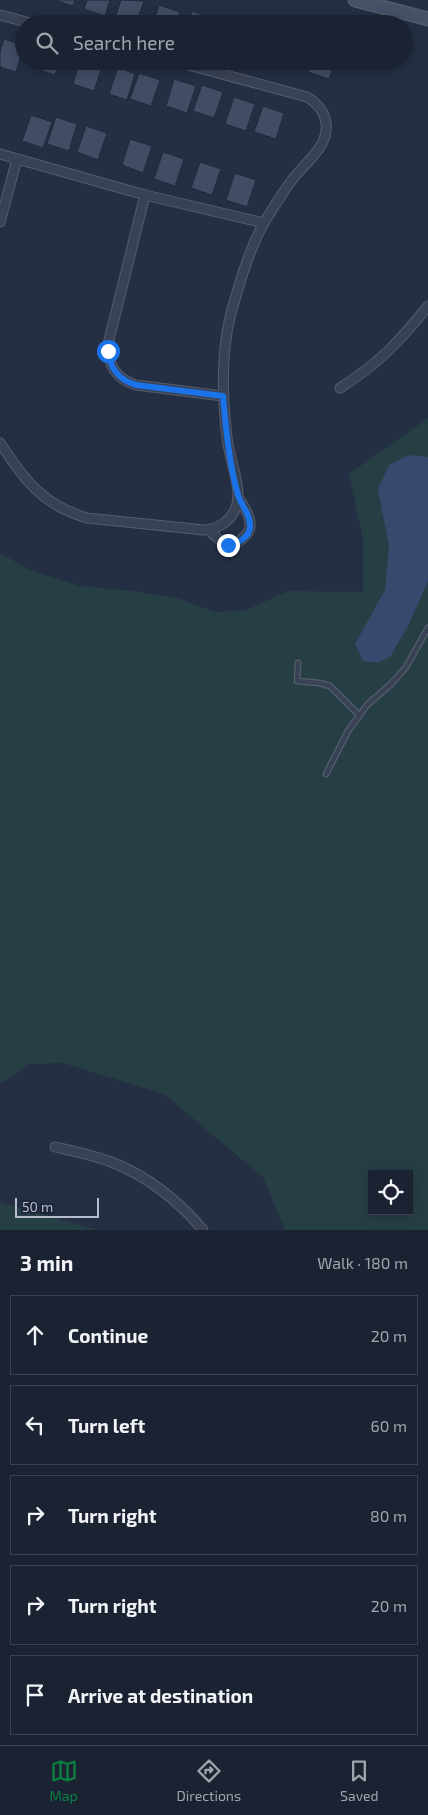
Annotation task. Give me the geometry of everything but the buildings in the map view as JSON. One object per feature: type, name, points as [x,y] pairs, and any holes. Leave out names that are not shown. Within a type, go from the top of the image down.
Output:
[{"type":"main road","points":[[355,0],[413,15]]},
{"type":"main road","points":[[413,15],[428,19]]},
{"type":"street","points":[[0,15],[15,19]]},
{"type":"street","points":[[207,70],[307,97],[316,102],[322,110],[327,130],[319,148],[292,179],[264,224],[247,263],[230,319],[225,353],[223,396],[230,456],[238,497],[250,521],[250,530],[238,542],[228,545],[220,541],[210,530]]},
{"type":"street","points":[[0,154],[145,195],[264,224]]},
{"type":"street","points":[[0,222],[17,159]]},
{"type":"street","points":[[145,195],[108,344],[109,359],[116,373],[129,383],[223,396]]},
{"type":"street","points":[[340,388],[378,362],[428,306]]},
{"type":"street","points":[[0,443],[25,479],[40,495],[70,513],[87,518],[210,530],[226,522],[237,506],[238,497]]},
{"type":"street","points":[[55,1147],[111,1162],[135,1174],[158,1188],[179,1205],[203,1230]]},
{"type":"lane","points":[[326,774],[348,731],[359,715],[406,667],[428,628]]},
{"type":"lane","points":[[298,663],[297,681],[330,686],[359,715]]},
{"type":"green space","points":[[428,418],[428,1230],[285,1230],[263,1177],[164,1094],[63,1063],[29,1064],[0,1084],[0,553],[30,570],[80,586],[133,591],[180,599],[215,612],[247,610],[287,591],[363,592],[363,539],[349,474]]},
{"type":"green space","points":[[0,1200],[2,1203],[97,1230],[0,1230]]},
{"type":"water","points":[[409,455],[428,457],[428,581],[409,624],[390,657],[377,663],[363,661],[355,644],[385,590],[389,546],[378,489],[389,465]]},
{"type":"route","points":[[108,351],[112,367],[122,379],[129,383],[223,396],[230,456],[238,497],[250,521],[248,533],[238,542],[228,545]]}]
